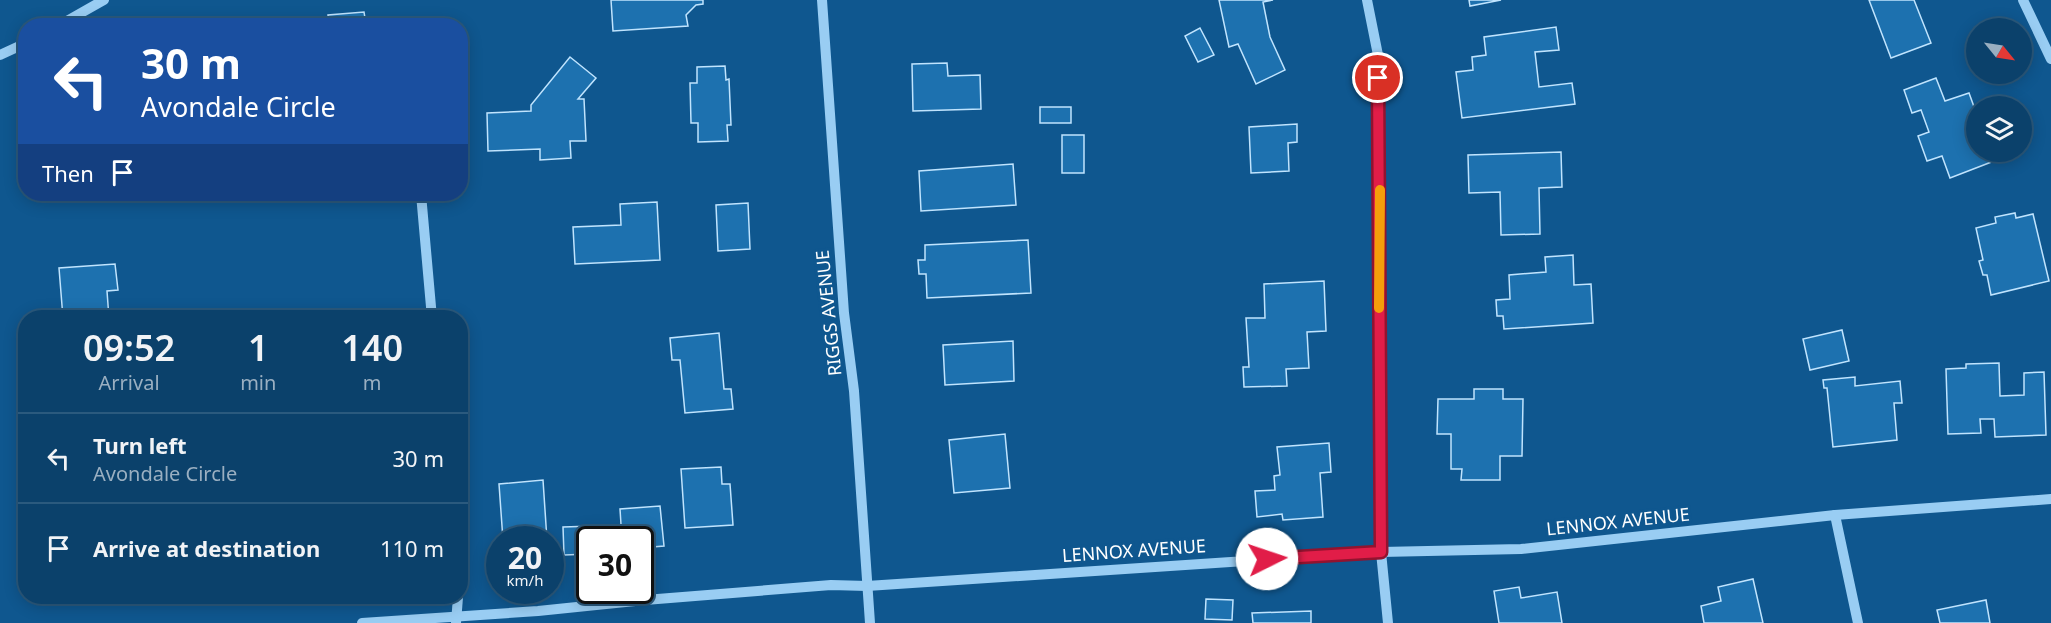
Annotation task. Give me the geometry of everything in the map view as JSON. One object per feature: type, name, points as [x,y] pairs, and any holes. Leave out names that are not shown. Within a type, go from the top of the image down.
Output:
[{"type":"street","points":[[72,18],[104,0]]},
{"type":"street","name":"RIGGS AVENUE","points":[[822,0],[843,301],[854,391],[870,623]]},
{"type":"street","points":[[1367,0],[1378,55],[1381,552],[1388,623]]},
{"type":"street","points":[[2023,0],[2051,58]]},
{"type":"street","points":[[0,55],[18,47]]},
{"type":"street","points":[[422,201],[431,310]]},
{"type":"street","name":"LENNOX AVENUE","points":[[362,623],[456,620],[656,599],[831,585],[867,586],[1381,552],[1521,549],[1835,515],[2051,499]]},
{"type":"street","points":[[1835,515],[1858,623]]},
{"type":"street","points":[[456,620],[457,604]]},
{"type":"building","points":[[611,0],[703,0],[703,4],[696,5],[686,15],[688,26],[613,31]]},
{"type":"building","points":[[1219,0],[1273,0],[1263,2],[1270,37],[1285,70],[1256,84],[1238,44],[1229,47]]},
{"type":"building","points":[[1469,0],[1501,0],[1470,6]]},
{"type":"building","points":[[1869,0],[1914,0],[1931,43],[1891,58]]},
{"type":"building","points":[[364,12],[365,18],[328,18],[328,15]]},
{"type":"building","points":[[1556,27],[1559,50],[1535,52],[1539,87],[1572,83],[1575,104],[1462,118],[1456,72],[1473,70],[1472,57],[1486,55],[1484,37]]},
{"type":"building","points":[[1200,28],[1214,55],[1198,62],[1185,36]]},
{"type":"building","points":[[570,57],[596,78],[578,99],[584,99],[586,141],[570,141],[571,158],[540,160],[540,149],[488,151],[487,113],[531,111],[531,105]]},
{"type":"building","points":[[947,63],[948,76],[980,75],[981,109],[913,111],[912,64]]},
{"type":"building","points":[[725,66],[726,80],[729,79],[731,125],[727,125],[728,141],[698,142],[698,123],[691,123],[690,83],[697,83],[697,67]]},
{"type":"building","points":[[1936,78],[1945,101],[1969,93],[1970,96],[1966,96],[1966,162],[1991,162],[1950,178],[1942,156],[1927,161],[1918,136],[1929,132],[1921,110],[1912,113],[1904,90]]},
{"type":"building","points":[[1040,107],[1071,107],[1071,123],[1040,123]]},
{"type":"building","points":[[1297,124],[1297,142],[1288,143],[1289,171],[1251,173],[1249,127]]},
{"type":"building","points":[[1062,135],[1084,135],[1084,173],[1062,173]]},
{"type":"building","points":[[1561,152],[1562,187],[1539,188],[1540,234],[1501,235],[1500,192],[1469,193],[1468,155]]},
{"type":"building","points":[[1013,164],[1016,205],[921,211],[919,171]]},
{"type":"building","points":[[657,202],[660,260],[575,264],[573,227],[621,225],[620,204]]},
{"type":"building","points":[[748,203],[750,249],[718,251],[716,205]]},
{"type":"building","points":[[2015,213],[2016,218],[2033,214],[2049,281],[1991,295],[1987,275],[1983,275],[1979,261],[1983,260],[1976,228],[1996,223],[1995,217]]},
{"type":"building","points":[[1028,240],[1031,293],[927,298],[926,274],[919,274],[918,260],[925,260],[925,245]]},
{"type":"building","points":[[1573,255],[1574,285],[1591,284],[1593,323],[1504,329],[1503,316],[1497,316],[1496,300],[1510,299],[1509,275],[1546,272],[1545,257]]},
{"type":"building","points":[[115,264],[118,290],[107,291],[108,310],[62,310],[59,268]]},
{"type":"building","points":[[1324,281],[1326,331],[1307,332],[1309,368],[1286,369],[1287,386],[1244,387],[1243,367],[1249,367],[1246,318],[1265,318],[1264,284]]},
{"type":"building","points":[[1842,330],[1849,361],[1810,370],[1803,339]]},
{"type":"building","points":[[719,333],[724,389],[731,389],[733,409],[685,413],[680,360],[672,360],[670,338]]},
{"type":"building","points":[[1013,341],[1014,381],[945,385],[943,345]]},
{"type":"building","points":[[1999,363],[2000,396],[2024,395],[2024,373],[2044,372],[2046,435],[1995,437],[1994,419],[1980,419],[1981,433],[1948,434],[1946,369],[1966,368],[1966,364]]},
{"type":"building","points":[[1855,377],[1855,386],[1900,381],[1902,403],[1894,403],[1897,440],[1833,447],[1827,388],[1824,388],[1823,380]]},
{"type":"building","points":[[1474,389],[1503,389],[1503,399],[1523,399],[1522,456],[1500,456],[1500,480],[1461,480],[1462,469],[1451,469],[1451,434],[1437,434],[1438,399],[1474,399]]},
{"type":"building","points":[[1005,434],[1010,488],[954,493],[949,440]]},
{"type":"building","points":[[1329,443],[1331,472],[1320,473],[1323,517],[1283,520],[1282,514],[1257,517],[1255,491],[1275,490],[1274,476],[1280,475],[1277,447]]},
{"type":"building","points":[[721,467],[722,484],[730,484],[733,525],[685,528],[681,469]]},
{"type":"building","points":[[543,480],[546,526],[502,526],[499,484]]},
{"type":"building","points":[[660,506],[664,546],[654,547],[654,526],[621,526],[620,509]]},
{"type":"building","points":[[564,527],[576,527],[576,555],[564,555]]},
{"type":"building","points":[[1753,579],[1763,623],[1704,623],[1701,606],[1721,601],[1718,587]]},
{"type":"building","points":[[1519,587],[1521,598],[1557,592],[1562,623],[1499,623],[1494,591]]},
{"type":"building","points":[[1206,599],[1233,600],[1232,620],[1205,619]]},
{"type":"building","points":[[1986,600],[1990,623],[1940,623],[1937,610]]},
{"type":"building","points":[[1311,611],[1311,623],[1253,623],[1252,613]]},
{"type":"slow traffic","points":[[1379,308],[1380,190]]},
{"type":"route","points":[[1267,559],[1381,552],[1378,78]]}]
